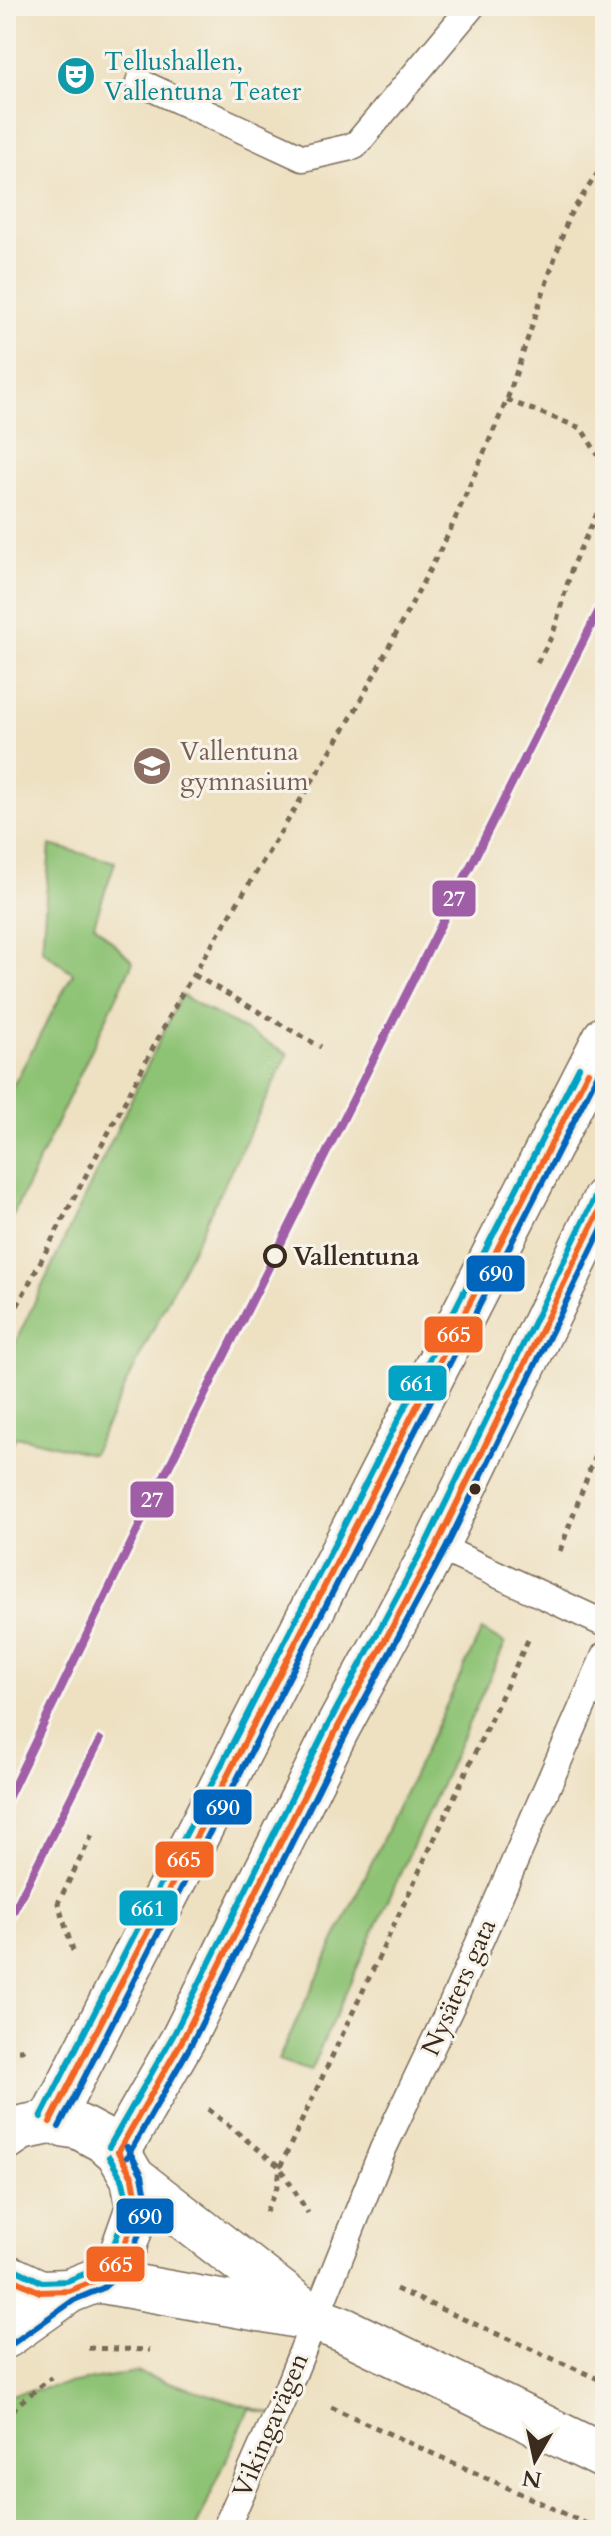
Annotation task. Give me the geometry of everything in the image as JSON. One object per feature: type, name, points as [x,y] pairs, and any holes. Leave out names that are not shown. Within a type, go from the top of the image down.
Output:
[{"type":"street","points":[[50,2122],[605,1038]]},
{"type":"street","points":[[6,2336],[119,2261],[138,2207],[126,2165],[183,2039],[337,1729],[436,1546],[605,1199]]},
{"type":"street","points":[[6,2138],[21,2128],[50,2122],[79,2127],[105,2141],[126,2165],[315,2319]]},
{"type":"street","points":[[6,2276],[40,2292],[83,2286],[315,2319],[344,2330],[605,2457]]},
{"type":"lane","points":[[139,82],[303,158],[355,146],[472,6]]},
{"type":"lane","points":[[436,1546],[605,1624]]},
{"type":"lane","name":"Nysäters gata","points":[[315,2319],[383,2149],[453,2002],[605,1655]]},
{"type":"lane","name":"Vikingavägen","points":[[225,2530],[315,2319]]},
{"type":"path","points":[[6,1327],[194,975],[355,711],[449,533],[507,400],[569,216],[605,162]]},
{"type":"path","points":[[507,400],[581,428],[605,466]]},
{"type":"path","points":[[537,663],[553,634],[573,564],[605,497]]},
{"type":"path","points":[[194,975],[321,1047]]},
{"type":"path","points":[[280,2167],[524,1648],[605,1428]]},
{"type":"path","points":[[75,1958],[58,1903],[94,1831]]},
{"type":"path","points":[[393,2287],[605,2382]]},
{"type":"path","points":[[288,2387],[600,2530]]},
{"type":"green space","points":[[50,845],[115,862],[94,924],[133,962],[6,1230],[6,1099],[73,973],[42,950]]},
{"type":"green space","points":[[181,995],[288,1054],[92,1454],[16,1436],[6,1456],[6,1362]]},
{"type":"green space","points":[[482,1630],[505,1644],[310,2071],[278,2060]]},
{"type":"green space","points":[[136,2372],[275,2415],[249,2409],[195,2530],[6,2530],[6,2395]]},
{"type":"transit line","name":"27","points":[[6,1802],[148,1508],[605,598]]},
{"type":"transit line","name":"690","points":[[59,2127],[605,1060]]},
{"type":"transit line","name":"661","points":[[41,2117],[579,1067]]},
{"type":"transit line","name":"665","points":[[50,2122],[588,1072]]},
{"type":"transit line","name":"661","points":[[109,2147],[174,2034],[328,1725],[427,1541],[596,1195]]},
{"type":"transit line","name":"665","points":[[118,2152],[183,2039],[337,1729],[436,1546],[605,1199]]},
{"type":"transit line","name":"690","points":[[127,2157],[192,2043],[346,1734],[445,1550],[605,1222]]},
{"type":"transit line","name":"27","points":[[6,1926],[100,1740]]},
{"type":"transit line","name":"690","points":[[12,2344],[74,2300],[103,2288],[128,2266],[148,2207],[142,2175],[127,2147]]},
{"type":"transit line","name":"665","points":[[6,2276],[40,2292],[69,2291],[97,2280],[119,2261],[138,2207],[133,2178],[118,2152]]},
{"type":"transit line","name":"661","points":[[10,2267],[42,2282],[67,2281],[92,2271],[110,2255],[128,2206],[123,2181],[109,2157]]},
{"type":"place","name":"Tellushallen, Vallentuna Teater","points":[[76,76]]},
{"type":"place","name":"Vallentuna gymnasium","points":[[152,766]]},
{"type":"place","name":"Vallentuna","points":[[275,1256]]}]
